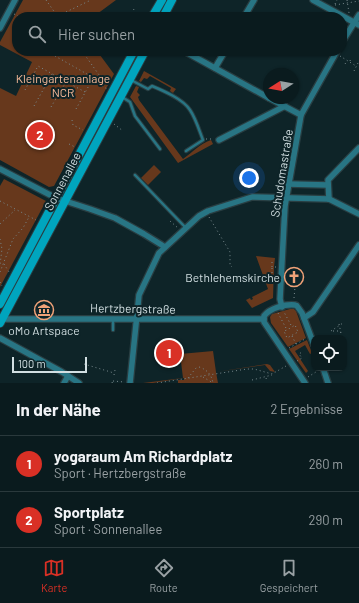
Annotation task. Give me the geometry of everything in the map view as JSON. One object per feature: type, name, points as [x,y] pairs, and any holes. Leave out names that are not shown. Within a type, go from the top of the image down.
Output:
[{"type":"main road","points":[[155,12],[162,0]]},
{"type":"main road","points":[[166,12],[172,0]]},
{"type":"main road","name":"Sonnenallee","points":[[0,304],[131,56]]},
{"type":"main road","name":"Sonnenallee","points":[[1,320],[142,56]]},
{"type":"street","points":[[0,28],[15,0]]},
{"type":"street","points":[[247,12],[254,0]]},
{"type":"street","points":[[313,0],[336,12]]},
{"type":"street","points":[[347,36],[357,23],[359,15]]},
{"type":"street","points":[[347,18],[357,23]]},
{"type":"street","points":[[193,56],[263,95]]},
{"type":"street","points":[[215,68],[222,56]]},
{"type":"street","name":"Schudomastraße","points":[[282,308],[281,288],[286,198],[301,115],[336,56]]},
{"type":"street","points":[[281,104],[301,115]]},
{"type":"street","points":[[219,140],[285,106]]},
{"type":"street","points":[[329,199],[328,185],[330,177],[359,148]]},
{"type":"street","points":[[0,170],[56,198],[115,218],[165,247]]},
{"type":"street","points":[[288,184],[328,185]]},
{"type":"street","points":[[130,383],[138,295],[160,253],[186,228],[206,212],[248,198],[286,198],[329,199],[359,214]]},
{"type":"street","points":[[304,318],[313,312],[359,245]]},
{"type":"street","points":[[305,383],[265,326],[264,319],[269,311],[296,305],[300,309],[311,337]]},
{"type":"street","name":"Hertzbergstraße","points":[[1,320],[113,318],[264,319]]},
{"type":"street","points":[[0,338],[79,383]]},
{"type":"street","points":[[322,371],[328,383]]},
{"type":"street","points":[[64,383],[68,376]]},
{"type":"lane","points":[[130,79],[148,90],[152,86],[177,98],[190,109],[204,140],[186,151]]},
{"type":"lane","points":[[121,96],[130,102],[135,116],[160,149]]},
{"type":"lane","points":[[135,175],[186,228]]},
{"type":"lane","points":[[113,318],[113,330]]},
{"type":"path","points":[[46,0],[55,12]]},
{"type":"path","points":[[66,12],[90,0]]},
{"type":"path","points":[[337,0],[335,5],[359,1]]},
{"type":"path","points":[[347,0],[349,14]]},
{"type":"path","points":[[55,56],[108,88],[86,56]]},
{"type":"path","points":[[341,56],[356,66]]},
{"type":"path","points":[[349,62],[351,58]]},
{"type":"path","points":[[354,71],[359,61]]},
{"type":"path","points":[[25,90],[38,66],[85,92]]},
{"type":"path","points":[[34,106],[52,74]]},
{"type":"path","points":[[76,109],[92,79]]},
{"type":"path","points":[[51,107],[66,81]]},
{"type":"path","points":[[72,120],[74,125],[83,130]]},
{"type":"path","points":[[114,123],[123,131]]},
{"type":"path","points":[[204,140],[219,140]]},
{"type":"path","points":[[69,144],[76,147]]},
{"type":"path","points":[[0,201],[37,221]]},
{"type":"path","points":[[0,224],[15,210]]},
{"type":"path","points":[[0,272],[12,239],[23,228],[29,217]]},
{"type":"path","points":[[209,218],[230,252],[230,265],[232,267]]},
{"type":"path","points":[[170,221],[178,228]]},
{"type":"path","points":[[0,239],[2,249],[0,265]]},
{"type":"path","points":[[2,249],[6,250],[8,248]]},
{"type":"path","points":[[272,262],[272,273]]},
{"type":"path","points":[[4,264],[10,272]]},
{"type":"path","points":[[272,266],[276,267]]},
{"type":"path","points":[[0,282],[2,286]]},
{"type":"path","points":[[294,298],[295,287]]},
{"type":"path","points":[[162,308],[162,313]]},
{"type":"path","points":[[282,308],[292,327]]},
{"type":"path","points":[[277,311],[287,330]]},
{"type":"path","points":[[339,324],[341,333],[339,331],[332,331],[337,328],[339,324],[343,323]]},
{"type":"path","points":[[295,325],[298,332],[287,338],[284,331],[292,327],[295,325]]},
{"type":"path","points":[[291,336],[296,344]]},
{"type":"path","points":[[288,348],[308,338]]},
{"type":"path","points":[[302,352],[299,354],[302,358]]},
{"type":"path","points":[[297,361],[305,356]]},
{"type":"path","points":[[84,364],[114,374],[116,370]]},
{"type":"path","points":[[252,380],[269,376],[286,365]]},
{"type":"path","points":[[188,379],[198,367],[206,370],[211,375],[213,383]]},
{"type":"path","points":[[157,383],[203,377],[240,369],[254,369],[272,374]]},
{"type":"path","points":[[308,377],[318,371]]},
{"type":"path","points":[[269,376],[270,380]]},
{"type":"path","points":[[203,377],[213,383]]},
{"type":"path","points":[[265,377],[267,381]]},
{"type":"path","points":[[113,381],[124,382]]},
{"type":"green space","points":[[23,0],[116,0],[100,12],[16,12]]},
{"type":"green space","points":[[12,20],[12,51],[0,45],[0,42]]},
{"type":"green space","name":"Kleingartenanlage NCR","points":[[21,56],[101,56],[114,74],[54,186],[49,187],[0,160],[0,88],[16,96],[32,62]]},
{"type":"green space","points":[[136,56],[138,56],[68,189],[66,188],[128,71]]},
{"type":"green space","points":[[144,71],[176,89],[173,93],[170,91],[171,88],[150,76],[147,79],[144,78],[141,82],[139,81]]},
{"type":"green space","points":[[136,86],[139,87],[137,92],[140,95],[138,97],[139,100],[183,159],[200,146],[211,140],[213,144],[178,163],[130,97]]},
{"type":"green space","points":[[154,165],[161,172],[148,185],[141,178]]},
{"type":"green space","points":[[4,179],[46,201],[0,287],[0,186]]},
{"type":"green space","points":[[256,256],[275,258],[273,298],[252,308],[246,300],[250,298],[251,300],[253,299],[252,297],[268,289]]},
{"type":"green space","points":[[294,309],[296,311],[306,338],[288,347],[271,323],[270,317],[272,314]]},
{"type":"green space","points":[[307,340],[311,354],[305,345],[295,351],[308,371],[306,373],[289,349]]},
{"type":"green space","points":[[213,351],[218,383],[178,383],[178,380],[184,380],[184,378],[153,383],[143,383],[183,378],[180,354]]},
{"type":"green space","points":[[267,364],[270,365],[275,372],[270,371],[265,365],[216,372]]},
{"type":"place","name":"Sportplatz","points":[[40,135]]},
{"type":"place","name":"Bethlehemskirche","points":[[294,277]]},
{"type":"place","name":"oMo Artspace","points":[[44,310]]},
{"type":"place","name":"yogaraum Am Richardplatz","points":[[169,353]]}]
